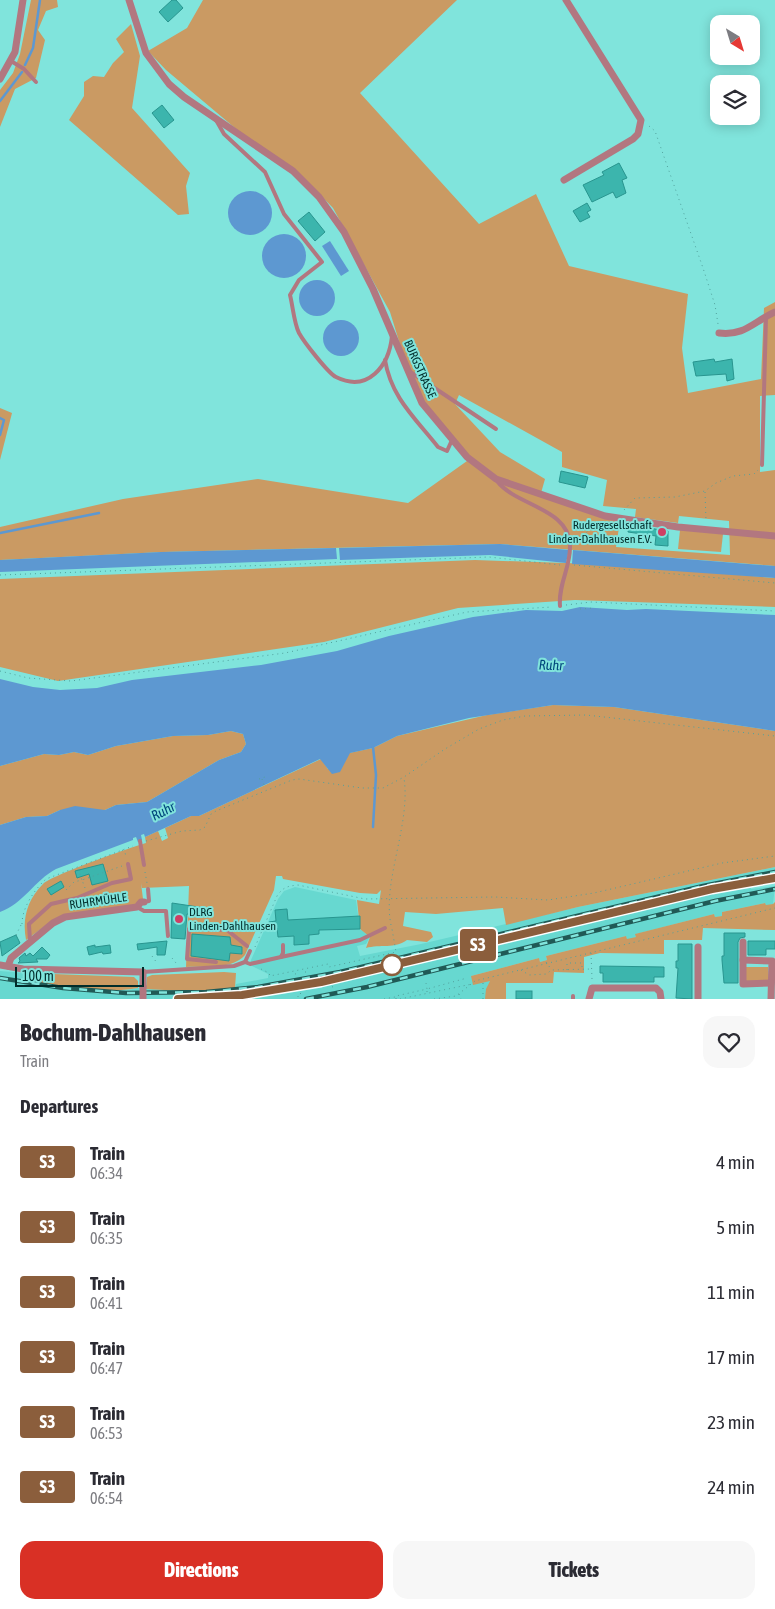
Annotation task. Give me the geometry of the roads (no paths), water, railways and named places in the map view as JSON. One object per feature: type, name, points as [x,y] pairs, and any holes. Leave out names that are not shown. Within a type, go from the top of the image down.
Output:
[{"type":"street","points":[[0,79],[15,52],[23,0]]},
{"type":"street","name":"BURGSTRASSE","points":[[129,0],[146,53],[168,84],[293,171],[319,197],[348,240],[384,312],[405,369],[425,408],[467,457],[496,479],[605,516],[706,530],[775,536]]},
{"type":"street","points":[[564,180],[633,139],[641,126],[642,120],[566,0]]},
{"type":"street","points":[[719,334],[733,335],[775,312]]},
{"type":"street","name":"RUHRMÜHLE","points":[[143,903],[65,917],[53,923],[30,941],[4,965],[22,970],[143,972]]},
{"type":"street","points":[[743,942],[743,984],[771,983]]},
{"type":"street","points":[[698,947],[698,999]]},
{"type":"street","points":[[743,960],[772,961],[771,999]]},
{"type":"street","points":[[143,972],[143,999]]},
{"type":"street","points":[[589,999],[592,988],[656,988],[660,992],[661,999]]},
{"type":"lane","points":[[11,60],[24,69],[36,82]]},
{"type":"lane","points":[[213,116],[224,134],[266,172],[284,214],[322,262],[298,280],[290,296],[299,332],[334,376],[353,383],[375,376],[391,347],[392,333]]},
{"type":"lane","points":[[762,465],[766,316]]},
{"type":"lane","points":[[385,360],[388,378],[395,393],[438,447],[447,451],[452,440]]},
{"type":"lane","points":[[405,369],[496,429]]},
{"type":"lane","points":[[496,479],[508,491],[557,520],[567,534],[570,546],[568,565],[560,588],[560,606]]},
{"type":"lane","points":[[140,842],[144,865]]},
{"type":"lane","points":[[30,941],[29,924],[43,910],[51,904],[87,894],[112,883],[132,879],[128,864]]},
{"type":"lane","points":[[148,889],[143,903],[144,911],[166,911],[168,936]]},
{"type":"lane","points":[[250,951],[245,962],[250,964],[360,940],[385,928]]},
{"type":"lane","points":[[216,962],[187,959],[190,929],[227,930],[247,946]]},
{"type":"lane","points":[[281,957],[283,945]]},
{"type":"lane","name":"RUHRMÜHLE","points":[[143,972],[222,968],[245,962]]},
{"type":"water","points":[[250,191],[262,195],[268,201],[272,213],[268,225],[262,231],[250,235],[238,231],[232,225],[228,213],[232,201],[238,195]]},
{"type":"water","points":[[280,234],[288,234],[300,240],[306,256],[300,272],[288,278],[280,278],[268,272],[262,260],[262,252],[268,240]]},
{"type":"water","points":[[330,241],[349,271],[341,276],[322,246]]},
{"type":"water","points":[[317,280],[324,281],[330,285],[334,291],[334,305],[330,311],[324,315],[317,316],[310,315],[304,311],[300,305],[299,298],[300,291],[304,285],[310,281]]},
{"type":"water","points":[[341,320],[353,326],[359,338],[353,350],[341,356],[329,350],[323,338],[329,326]]},
{"type":"water","points":[[500,544],[569,550],[566,563],[490,555],[340,560],[339,548]]},
{"type":"water","points":[[336,548],[337,559],[0,572],[0,560],[161,552]]},
{"type":"water","points":[[573,550],[775,566],[775,578],[572,564]]},
{"type":"water","name":"Ruhr","points":[[580,607],[775,615],[775,731],[614,707],[553,705],[469,718],[397,736],[373,748],[350,753],[340,772],[332,774],[320,759],[199,816],[191,816],[145,837],[144,834],[141,835],[142,840],[138,842],[136,837],[133,840],[56,869],[22,898],[0,912],[0,825],[26,817],[47,816],[75,806],[105,810],[116,805],[147,802],[219,760],[241,752],[246,744],[243,734],[231,731],[208,735],[173,736],[116,746],[88,755],[74,752],[59,755],[44,754],[0,766],[0,679],[33,687],[60,690],[97,688],[132,680],[261,665],[337,651],[389,636],[473,617],[526,610],[562,611]]},
{"type":"waterway","points":[[25,65],[33,48],[40,0]]},
{"type":"waterway","points":[[0,101],[22,72]]},
{"type":"waterway","points":[[0,418],[4,420],[0,435]]},
{"type":"waterway","points":[[0,533],[99,513]]},
{"type":"waterway","points":[[373,747],[376,775],[373,827]]},
{"type":"railway","points":[[0,978],[63,988],[126,993],[206,992],[258,987],[340,972],[703,886],[775,872]]},
{"type":"railway","points":[[306,999],[367,987],[715,901],[775,889]]},
{"type":"train","name":"S3","points":[[178,999],[242,995],[321,982],[712,889],[775,878]]},
{"type":"place","name":"Rudergesellschaft Linden-Dahlhausen E.V.","points":[[662,532]]},
{"type":"place","name":"DLRG Linden-Dahlhausen","points":[[179,919]]}]
